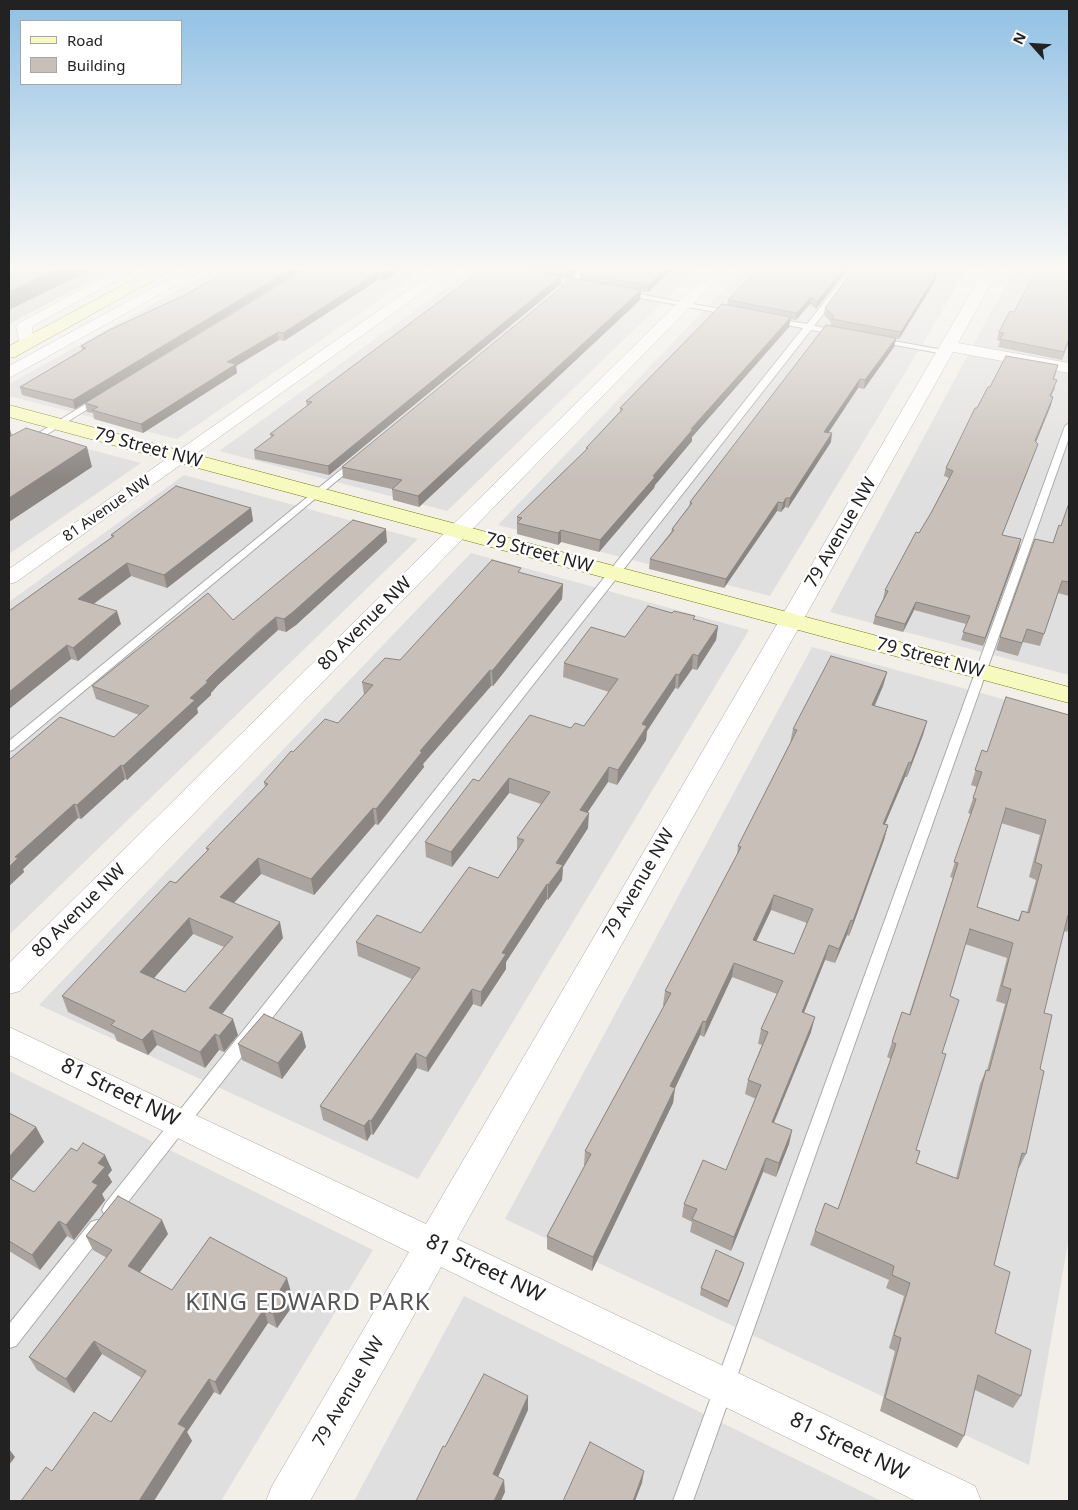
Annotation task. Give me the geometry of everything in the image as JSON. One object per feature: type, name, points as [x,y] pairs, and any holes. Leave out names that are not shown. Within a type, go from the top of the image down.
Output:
[{"type":"street","points":[[25,337],[26,344]]},
{"type":"street","points":[[9,353],[38,337]]},
{"type":"street","points":[[9,373],[74,337]]},
{"type":"street","name":"81 Avenue NW","points":[[9,578],[352,337]]},
{"type":"street","name":"80 Avenue NW","points":[[9,982],[652,337]]},
{"type":"street","name":"79 Avenue NW","points":[[287,1501],[953,337]]},
{"type":"street","points":[[946,349],[1069,368]]},
{"type":"street","name":"79 Street NW","points":[[9,411],[1069,695]]},
{"type":"street","name":"81 Street NW","points":[[9,1040],[960,1501]]},
{"type":"lane","points":[[9,1339],[801,337]]},
{"type":"lane","points":[[867,338],[946,349]]},
{"type":"lane","points":[[9,455],[107,395]]},
{"type":"lane","points":[[683,1501],[1069,426]]},
{"type":"lane","points":[[9,747],[360,457]]},
{"type":"shaded area","points":[[93,337],[325,337],[177,439],[9,396],[9,384]]},
{"type":"shaded area","points":[[377,337],[626,337],[447,511],[219,451]]},
{"type":"shaded area","points":[[678,337],[926,337],[770,596],[498,525]]},
{"type":"shaded area","points":[[977,337],[1069,337],[1069,675],[830,612]]},
{"type":"shaded area","points":[[32,434],[141,463],[9,554],[9,447]]},
{"type":"shaded area","points":[[184,475],[418,539],[9,935],[9,602]]},
{"type":"shaded area","points":[[471,553],[749,630],[418,1179],[39,1005]]},
{"type":"shaded area","points":[[812,647],[1069,717],[1069,1237],[1029,1465],[505,1219]]},
{"type":"shaded area","points":[[9,1071],[373,1250],[221,1501],[9,1501]]},
{"type":"shaded area","points":[[464,1296],[881,1501],[354,1501]]},
{"type":"building","points":[[96,337],[177,337],[73,400],[20,387],[86,348],[81,346]]},
{"type":"building","points":[[193,337],[269,337],[227,362],[236,364],[141,424],[92,410],[98,407],[85,403]]},
{"type":"building","points":[[391,337],[486,337],[328,466],[254,450],[274,435],[270,434],[312,402],[306,401]]},
{"type":"building","points":[[500,337],[590,337],[418,496],[392,489],[402,480],[342,467]]},
{"type":"building","points":[[689,337],[773,337],[691,429],[693,429],[653,476],[655,477],[600,540],[561,530],[558,533],[517,523],[522,518],[517,517],[588,448],[586,448],[623,409],[620,408]]},
{"type":"building","points":[[816,337],[896,338],[865,380],[860,379],[824,432],[832,433],[790,498],[786,498],[783,503],[778,502],[726,579],[650,559],[674,530],[672,529],[692,503],[690,502]]},
{"type":"building","points":[[1001,337],[1069,337],[1064,352],[1000,339]]},
{"type":"building","points":[[1006,356],[1058,365],[1053,379],[1057,380],[1050,396],[1053,397],[1035,441],[1038,444],[1002,535],[1021,539],[985,638],[963,632],[970,616],[916,602],[905,624],[875,616],[888,591],[885,590],[916,532],[919,533],[953,471],[946,468],[975,408],[977,408],[988,387],[990,387]]},
{"type":"building","points":[[26,428],[87,447],[9,498],[9,437]]},
{"type":"building","points":[[176,486],[251,508],[164,575],[127,563],[78,599],[117,611],[73,648],[67,645],[9,692],[9,611],[114,536],[111,535]]},
{"type":"building","points":[[1069,503],[1069,582],[1062,581],[1044,634],[1027,629],[1022,643],[1000,637],[1035,539],[1053,543]]},
{"type":"building","points":[[353,520],[386,529],[293,612],[284,619],[276,617],[257,633],[190,698],[195,700],[123,766],[121,765],[77,805],[74,804],[15,857],[18,858],[9,867],[9,760],[60,717],[114,737],[149,706],[92,686],[208,593],[233,620]]},
{"type":"building","points":[[492,560],[521,568],[518,572],[563,584],[492,671],[490,670],[420,751],[422,752],[376,809],[373,808],[311,879],[258,858],[220,897],[280,922],[209,1008],[233,1019],[219,1036],[215,1034],[200,1052],[152,1030],[142,1040],[111,1025],[115,1021],[62,996],[170,881],[176,883],[209,849],[206,848],[268,784],[264,782],[291,751],[293,752],[325,719],[338,723],[373,685],[362,682],[385,658],[400,660]],"holes":[[[189,918],[233,937],[185,992],[140,972]]]},
{"type":"building","points":[[648,606],[672,613],[674,611],[695,616],[693,619],[718,626],[698,656],[693,654],[679,675],[676,674],[642,724],[647,726],[618,770],[609,767],[580,810],[589,813],[556,863],[563,865],[547,884],[502,953],[506,954],[481,992],[472,989],[426,1058],[416,1053],[371,1121],[369,1120],[364,1126],[320,1106],[420,968],[356,942],[377,915],[421,933],[469,867],[498,878],[524,840],[517,838],[550,792],[509,778],[451,852],[425,842],[473,779],[479,781],[530,715],[571,728],[575,723],[584,726],[618,679],[564,663],[591,627],[625,637]]},
{"type":"building","points":[[831,656],[887,672],[872,705],[927,721],[911,763],[909,762],[883,824],[888,825],[853,921],[851,920],[839,949],[829,945],[802,1012],[815,1017],[772,1122],[792,1130],[779,1163],[766,1158],[734,1237],[692,1219],[697,1209],[684,1204],[703,1160],[726,1170],[761,1085],[748,1080],[768,1032],[761,1029],[783,981],[734,963],[706,1022],[703,1021],[670,1086],[675,1088],[593,1257],[547,1236],[591,1154],[585,1151],[671,993],[665,991],[741,847],[738,846],[797,730],[793,729]],"holes":[[[774,895],[813,909],[794,954],[753,940]]]},
{"type":"building","points":[[1006,697],[1069,715],[1069,916],[1044,1013],[1052,1015],[1040,1069],[1044,1071],[1026,1154],[1022,1153],[994,1265],[1010,1272],[995,1333],[1031,1350],[1021,1396],[978,1375],[964,1436],[885,1398],[901,1338],[894,1335],[910,1283],[892,1275],[894,1266],[815,1231],[825,1203],[838,1209],[896,1044],[892,1042],[902,1012],[910,1015],[958,863],[954,862],[976,799],[973,798],[982,772],[975,770],[982,750],[987,752]],"holes":[[[1006,808],[1046,820],[1035,862],[1042,865],[1029,913],[1022,911],[1019,921],[977,907]],[[970,929],[1013,943],[1002,986],[1011,989],[989,1071],[986,1070],[958,1179],[916,1163],[920,1151],[916,1150],[946,1054],[942,1053],[959,1000],[950,996]]]},
{"type":"building","points":[[264,1014],[302,1032],[278,1063],[238,1044]]},
{"type":"building","points":[[9,1113],[36,1127],[9,1157]]},
{"type":"building","points":[[83,1143],[105,1155],[98,1163],[105,1167],[92,1182],[98,1185],[66,1225],[59,1221],[32,1255],[9,1241],[9,1178],[34,1192],[71,1148],[77,1151]]},
{"type":"building","points":[[118,1196],[162,1220],[128,1266],[172,1290],[210,1237],[287,1278],[280,1290],[287,1294],[273,1314],[264,1309],[215,1382],[209,1379],[178,1424],[186,1428],[139,1501],[21,1501],[46,1467],[52,1471],[94,1412],[111,1422],[146,1371],[94,1341],[66,1379],[29,1357],[112,1250],[86,1236]]},
{"type":"building","points":[[716,1250],[744,1263],[729,1301],[701,1288]]},
{"type":"building","points":[[484,1374],[528,1396],[493,1474],[504,1480],[494,1501],[416,1501],[443,1446],[445,1447]]},
{"type":"building","points":[[590,1442],[644,1471],[633,1501],[563,1501]]},
{"type":"district","name":"KING EDWARD PARK","points":[[308,1303]]}]
